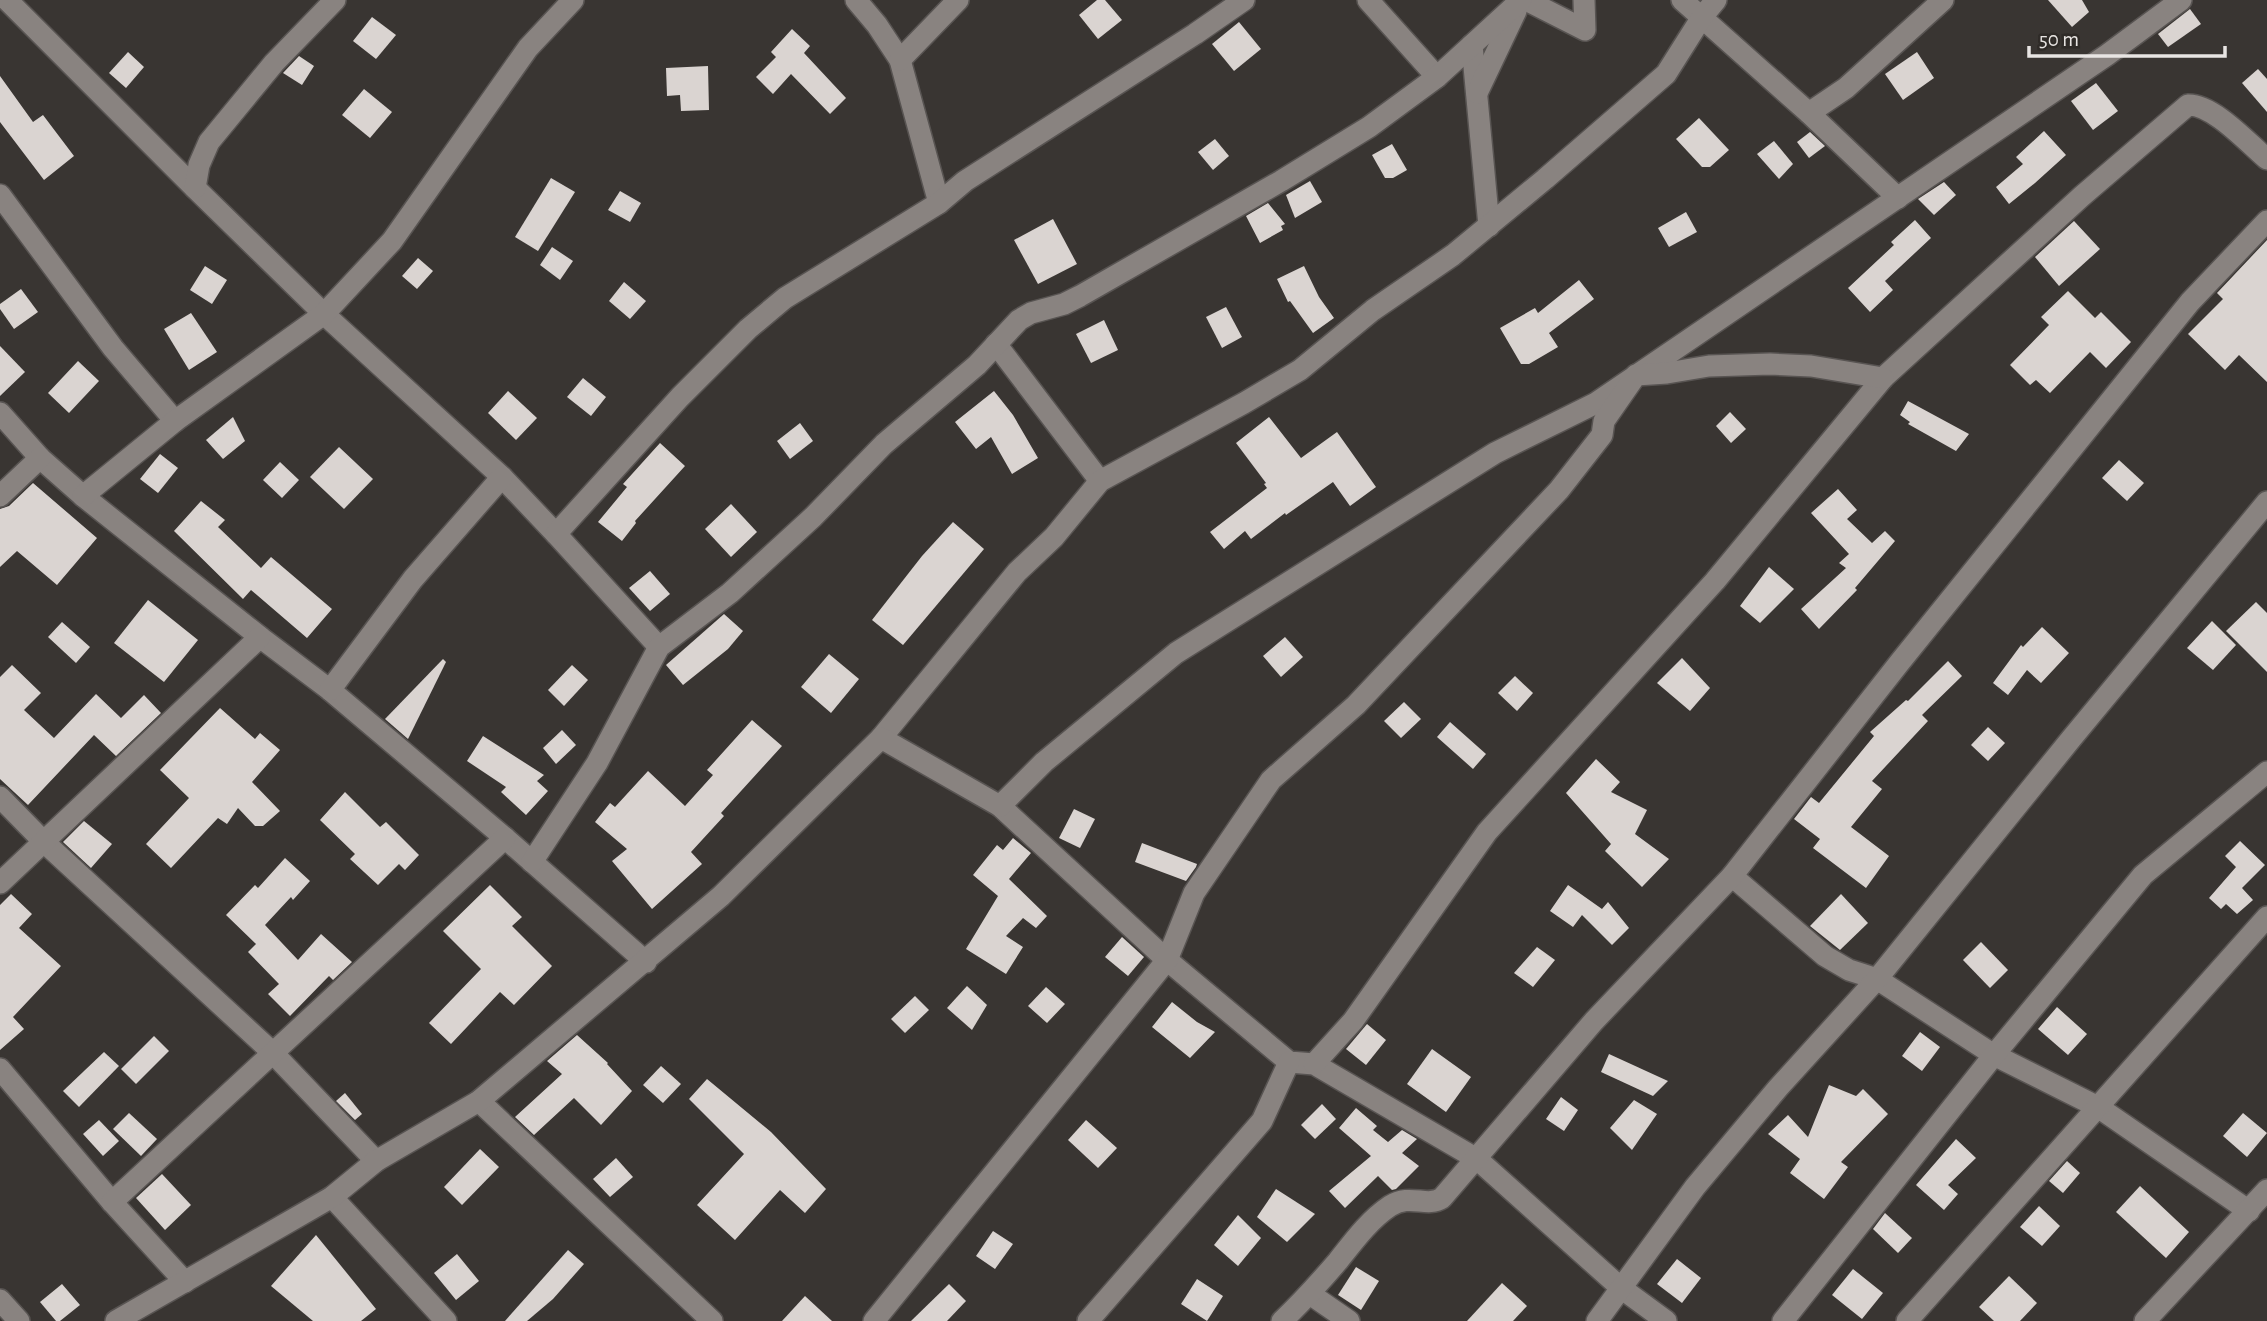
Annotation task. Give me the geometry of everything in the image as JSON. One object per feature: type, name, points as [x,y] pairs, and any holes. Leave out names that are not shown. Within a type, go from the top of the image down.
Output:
[{"type":"street","points":[[7,0],[324,314],[502,477],[659,647]]},
{"type":"street","points":[[195,188],[199,165],[209,142],[274,63],[335,0]]},
{"type":"street","points":[[83,496],[175,421],[324,314],[392,241],[528,48],[573,0]]},
{"type":"street","points":[[856,0],[877,25],[900,60],[939,203]]},
{"type":"street","points":[[900,60],[958,0]]},
{"type":"street","points":[[556,534],[680,397],[748,329],[785,298],[939,203],[965,181],[1244,0]]},
{"type":"street","points":[[1368,0],[1437,77]]},
{"type":"street","points":[[1523,0],[1585,30],[1584,0]]},
{"type":"street","points":[[532,862],[597,763],[659,647],[730,593],[813,517],[884,444],[969,373],[1020,320],[1080,296],[1269,188],[1369,127],[1437,77],[1523,0]]},
{"type":"street","points":[[1477,94],[1523,0]]},
{"type":"street","points":[[1682,0],[1809,113],[1898,198]]},
{"type":"street","points":[[116,1321],[332,1197],[376,1161],[479,1101],[721,897],[881,738],[1017,572],[1054,537],[1100,481],[1300,370],[1373,310],[1453,255],[1607,127],[1666,74],[1716,0]]},
{"type":"street","points":[[1809,113],[1846,88],[1943,0]]},
{"type":"street","points":[[1000,806],[1044,762],[1176,653],[1495,453],[1596,403],[2107,55],[2180,0]]},
{"type":"street","points":[[1472,45],[1489,226]]},
{"type":"street","points":[[1314,1064],[1353,1021],[1488,832],[1715,581],[1883,378],[2082,196],[2188,105],[2209,110],[2267,159]]},
{"type":"street","points":[[0,195],[113,348],[175,421]]},
{"type":"street","points":[[1282,1321],[1310,1294],[1366,1227],[1390,1207],[1405,1199],[1435,1202],[1442,1198],[1594,1021],[1732,876],[1900,662],[2190,302],[2267,221]]},
{"type":"street","points":[[996,344],[1100,481]]},
{"type":"street","points":[[1636,375],[1709,366],[1770,364],[1811,366],[1883,378]]},
{"type":"street","points":[[874,1321],[1167,960],[1195,893],[1271,780],[1356,705],[1559,490],[1602,435],[1604,421],[1636,375]]},
{"type":"street","points":[[0,413],[40,458],[83,496],[330,690],[646,962]]},
{"type":"street","points":[[0,495],[40,458]]},
{"type":"street","points":[[330,690],[413,579],[502,477]]},
{"type":"street","points":[[1597,1321],[1695,1187],[1778,1088],[1877,979],[2267,502]]},
{"type":"street","points":[[0,883],[260,637]]},
{"type":"street","points":[[881,738],[1000,806],[1167,960],[1289,1062],[1314,1064],[1477,1159],[1621,1288],[1666,1321]]},
{"type":"street","points":[[1783,1321],[1994,1055],[2143,875],[2267,772]]},
{"type":"street","points":[[0,797],[44,842],[272,1052],[376,1161]]},
{"type":"street","points":[[113,1202],[505,838]]},
{"type":"street","points":[[1732,876],[1825,956],[1849,970],[1877,979],[1994,1055],[2098,1107],[2249,1210]]},
{"type":"street","points":[[1907,1321],[2267,917]]},
{"type":"street","points":[[1088,1321],[1262,1121],[1289,1062]]},
{"type":"street","points":[[0,1069],[185,1282]]},
{"type":"street","points":[[479,1101],[712,1321]]},
{"type":"street","points":[[2145,1321],[2267,1190]]},
{"type":"street","points":[[332,1197],[446,1321]]},
{"type":"street","points":[[1310,1294],[1349,1321]]},
{"type":"street","points":[[0,1300],[19,1321]]},
{"type":"building","points":[[1097,0],[1105,0],[1122,20],[1098,39],[1079,15]]},
{"type":"building","points":[[2048,0],[2082,0],[2089,12],[2072,27]]},
{"type":"building","points":[[2190,9],[2201,24],[2168,47],[2158,34]]},
{"type":"building","points":[[372,17],[396,35],[376,59],[353,41]]},
{"type":"building","points":[[1239,22],[1261,49],[1234,71],[1212,44]]},
{"type":"building","points":[[792,29],[810,46],[804,53],[846,98],[830,114],[791,74],[773,94],[756,77],[776,57],[771,52]]},
{"type":"building","points":[[128,52],[144,67],[126,88],[109,73]]},
{"type":"building","points":[[1917,52],[1934,78],[1903,100],[1885,74]]},
{"type":"building","points":[[299,56],[314,66],[302,85],[283,73]]},
{"type":"building","points":[[708,66],[709,110],[681,111],[680,95],[667,96],[666,68]]},
{"type":"building","points":[[2258,69],[2267,79],[2267,112],[2242,83]]},
{"type":"building","points":[[0,76],[33,122],[43,115],[74,156],[44,180],[0,122]]},
{"type":"building","points":[[2096,83],[2118,111],[2093,130],[2071,101]]},
{"type":"building","points":[[364,89],[392,112],[370,138],[342,115]]},
{"type":"building","points":[[1699,118],[1729,150],[1710,167],[1702,167],[1676,139]]},
{"type":"building","points":[[2044,131],[2066,155],[2009,204],[1996,187],[2023,164],[2016,157]]},
{"type":"building","points":[[1810,132],[1825,146],[1809,158],[1797,142]]},
{"type":"building","points":[[1215,139],[1229,156],[1213,170],[1198,152]]},
{"type":"building","points":[[1774,141],[1793,164],[1779,179],[1757,154]]},
{"type":"building","points":[[1392,144],[1407,170],[1393,178],[1385,178],[1372,155]]},
{"type":"building","points":[[551,178],[575,192],[538,251],[515,237]]},
{"type":"building","points":[[1310,181],[1322,202],[1295,218],[1286,195]]},
{"type":"building","points":[[1944,182],[1956,195],[1934,215],[1918,199]]},
{"type":"building","points":[[620,191],[641,203],[630,222],[608,210]]},
{"type":"building","points":[[1268,203],[1285,224],[1281,226],[1283,230],[1260,243],[1246,216]]},
{"type":"building","points":[[1686,212],[1697,232],[1669,247],[1658,228]]},
{"type":"building","points":[[1053,219],[1077,264],[1038,284],[1014,240]]},
{"type":"building","points":[[1915,220],[1931,238],[1885,281],[1893,290],[1870,312],[1848,288],[1894,245],[1891,242]]},
{"type":"building","points":[[2074,221],[2100,249],[2059,286],[2035,257]]},
{"type":"building","points":[[2267,240],[2267,382],[2239,355],[2225,370],[2188,334],[2223,299],[2217,293]]},
{"type":"building","points":[[552,247],[573,261],[560,280],[540,265]]},
{"type":"building","points":[[418,258],[433,271],[417,289],[402,276]]},
{"type":"building","points":[[205,266],[227,280],[212,304],[190,290]]},
{"type":"building","points":[[1304,266],[1319,297],[1334,318],[1313,333],[1290,301],[1288,302],[1277,279]]},
{"type":"building","points":[[1579,280],[1594,299],[1549,333],[1558,347],[1529,364],[1521,364],[1500,328],[1535,308],[1538,313]]},
{"type":"building","points":[[624,282],[646,301],[630,319],[609,301]]},
{"type":"building","points":[[21,289],[38,312],[14,329],[0,309],[0,304]]},
{"type":"building","points":[[2068,291],[2095,318],[2101,312],[2131,342],[2106,368],[2090,352],[2050,393],[2036,380],[2030,385],[2010,365],[2049,325],[2041,317]]},
{"type":"building","points":[[1226,307],[1242,337],[1222,348],[1206,317]]},
{"type":"building","points":[[191,313],[217,352],[189,370],[164,329]]},
{"type":"building","points":[[1104,320],[1118,350],[1091,363],[1076,334]]},
{"type":"building","points":[[0,346],[25,372],[0,396]]},
{"type":"building","points":[[78,361],[99,381],[69,413],[48,393]]},
{"type":"building","points":[[583,378],[606,397],[591,416],[567,397]]},
{"type":"building","points":[[508,391],[537,418],[516,440],[488,413]]},
{"type":"building","points":[[994,391],[1013,415],[1038,458],[1012,474],[991,437],[976,449],[955,422]]},
{"type":"building","points":[[1908,401],[1969,434],[1956,451],[1908,424],[1910,422],[1900,415]]},
{"type":"building","points":[[1730,412],[1746,429],[1731,443],[1716,426]]},
{"type":"building","points":[[233,417],[245,441],[223,459],[206,440]]},
{"type":"building","points":[[1269,417],[1301,458],[1337,432],[1376,487],[1350,506],[1333,482],[1251,539],[1245,531],[1224,549],[1210,532],[1267,488],[1236,443]]},
{"type":"building","points":[[800,423],[813,441],[790,459],[777,441]]},
{"type":"building","points":[[660,443],[685,466],[635,521],[622,541],[598,522],[627,487],[623,484]]},
{"type":"building","points":[[339,447],[373,479],[344,509],[310,477]]},
{"type":"building","points":[[160,454],[178,468],[158,493],[140,479]]},
{"type":"building","points":[[2119,460],[2144,483],[2127,501],[2102,478]]},
{"type":"building","points":[[280,462],[299,480],[282,498],[263,480]]},
{"type":"building","points":[[33,483],[97,538],[57,585],[17,551],[0,567],[0,509],[9,506]]},
{"type":"building","points":[[1838,489],[1857,510],[1847,519],[1872,543],[1885,531],[1895,541],[1855,588],[1857,590],[1819,629],[1801,609],[1846,568],[1839,563],[1849,554],[1811,513]]},
{"type":"building","points":[[201,501],[225,520],[218,527],[261,568],[271,557],[332,609],[307,638],[251,590],[243,599],[174,531]]},
{"type":"building","points":[[731,504],[757,532],[731,557],[705,529]]},
{"type":"building","points":[[953,522],[984,549],[903,645],[872,620],[922,556]]},
{"type":"building","points":[[1769,567],[1794,589],[1760,623],[1740,606]]},
{"type":"building","points":[[650,571],[670,594],[650,611],[629,588]]},
{"type":"building","points":[[148,600],[198,640],[164,682],[114,643]]},
{"type":"building","points":[[2256,602],[2267,613],[2267,672],[2226,631]]},
{"type":"building","points":[[724,614],[743,631],[728,649],[683,685],[666,665]]},
{"type":"building","points":[[2212,621],[2236,645],[2213,670],[2187,648]]},
{"type":"building","points":[[62,622],[90,647],[76,663],[48,637]]},
{"type":"building","points":[[2042,627],[2069,653],[2041,683],[2027,670],[2008,695],[1993,683],[2021,645],[2023,647]]},
{"type":"building","points":[[1285,637],[1303,657],[1281,677],[1263,656]]},
{"type":"building","points":[[829,654],[859,679],[831,713],[801,687]]},
{"type":"building","points":[[1682,658],[1710,688],[1690,711],[1657,683]]},
{"type":"building","points":[[443,659],[446,662],[408,739],[385,719]]},
{"type":"building","points":[[1948,661],[1962,676],[1922,715],[1928,721],[1872,781],[1882,789],[1851,827],[1889,856],[1866,888],[1813,848],[1820,839],[1794,819],[1811,797],[1819,803],[1874,736],[1870,732],[1908,701]]},
{"type":"building","points":[[12,665],[41,693],[24,710],[54,738],[96,694],[121,718],[144,695],[161,713],[116,756],[94,735],[28,805],[0,779],[0,677]]},
{"type":"building","points":[[572,665],[588,680],[564,706],[548,690]]},
{"type":"building","points":[[1515,676],[1533,693],[1517,711],[1498,693]]},
{"type":"building","points":[[1404,702],[1421,719],[1401,738],[1384,721]]},
{"type":"building","points":[[220,708],[255,739],[260,733],[280,750],[252,782],[280,811],[263,826],[255,826],[238,808],[227,824],[218,818],[171,868],[146,844],[189,798],[160,770]]},
{"type":"building","points":[[752,720],[782,746],[721,813],[724,816],[691,852],[702,864],[652,909],[612,861],[627,849],[595,822],[610,803],[615,807],[648,771],[685,806],[713,775],[707,770]]},
{"type":"building","points":[[1450,722],[1486,754],[1473,769],[1437,737]]},
{"type":"building","points":[[1988,727],[2005,743],[1988,761],[1971,745]]},
{"type":"building","points":[[562,730],[576,745],[556,764],[543,748]]},
{"type":"building","points":[[483,736],[544,775],[537,781],[548,791],[526,815],[501,792],[506,787],[467,761]]},
{"type":"building","points":[[1596,759],[1620,782],[1611,792],[1647,810],[1635,834],[1669,859],[1642,887],[1605,851],[1611,844],[1566,793]]},
{"type":"building","points":[[345,792],[380,827],[386,822],[419,855],[405,870],[399,864],[378,885],[350,859],[355,854],[320,820]]},
{"type":"building","points":[[1074,809],[1095,819],[1080,848],[1059,838]]},
{"type":"building","points":[[84,821],[112,844],[91,868],[63,842]]},
{"type":"building","points":[[1013,838],[1031,853],[1009,879],[1047,916],[1036,928],[1023,918],[1006,936],[1023,947],[1006,974],[966,949],[998,896],[973,875],[997,845],[1003,850]]},
{"type":"building","points":[[2240,841],[2265,865],[2242,888],[2253,900],[2237,914],[2226,904],[2221,909],[2209,898],[2236,867],[2225,856]]},
{"type":"building","points":[[1142,843],[1197,864],[1196,867],[1186,881],[1135,862]]},
{"type":"building","points":[[285,858],[310,881],[265,925],[298,960],[321,934],[352,962],[333,980],[329,976],[290,1016],[268,994],[279,984],[248,952],[256,944],[226,915],[255,885],[258,888]]},
{"type":"building","points":[[490,885],[522,917],[512,926],[552,966],[514,1005],[500,992],[451,1044],[429,1023],[481,969],[443,931]]},
{"type":"building","points":[[1568,885],[1602,909],[1608,902],[1629,928],[1612,945],[1582,915],[1573,927],[1550,911]]},
{"type":"building","points":[[11,894],[32,914],[19,928],[61,966],[13,1017],[24,1029],[0,1050],[0,905]]},
{"type":"building","points":[[1841,894],[1868,923],[1840,950],[1810,926]]},
{"type":"building","points":[[1122,937],[1144,957],[1128,976],[1105,957]]},
{"type":"building","points":[[1981,942],[2008,970],[1990,988],[1963,960]]},
{"type":"building","points":[[1537,947],[1555,960],[1533,987],[1514,973]]},
{"type":"building","points":[[967,986],[987,1005],[972,1030],[947,1008]]},
{"type":"building","points":[[1046,987],[1065,1004],[1047,1023],[1028,1006]]},
{"type":"building","points":[[915,996],[929,1010],[905,1033],[891,1019]]},
{"type":"building","points":[[1172,1002],[1215,1032],[1190,1058],[1152,1027]]},
{"type":"building","points":[[2057,1007],[2087,1034],[2068,1055],[2038,1029]]},
{"type":"building","points":[[1367,1024],[1386,1040],[1366,1065],[1346,1049]]},
{"type":"building","points":[[1920,1032],[1940,1047],[1922,1071],[1902,1056]]},
{"type":"building","points":[[577,1035],[608,1063],[632,1091],[601,1125],[574,1098],[534,1135],[515,1117],[562,1074],[547,1061]]},
{"type":"building","points":[[154,1036],[169,1051],[136,1084],[121,1069]]},
{"type":"building","points":[[1432,1049],[1471,1077],[1446,1112],[1407,1084]]},
{"type":"building","points":[[104,1052],[119,1066],[79,1107],[63,1091]]},
{"type":"building","points":[[1609,1054],[1668,1081],[1653,1096],[1601,1072]]},
{"type":"building","points":[[661,1066],[681,1084],[663,1103],[643,1085]]},
{"type":"building","points":[[707,1079],[771,1132],[826,1189],[805,1213],[780,1190],[735,1240],[697,1205],[744,1154],[689,1099]]},
{"type":"building","points":[[1829,1085],[1856,1096],[1863,1089],[1888,1114],[1841,1162],[1848,1167],[1824,1199],[1790,1173],[1800,1159],[1768,1134],[1788,1115],[1808,1137]]},
{"type":"building","points":[[345,1093],[362,1114],[355,1120],[336,1101]]},
{"type":"building","points":[[1561,1097],[1578,1110],[1564,1131],[1546,1119]]},
{"type":"building","points":[[1634,1100],[1657,1114],[1632,1150],[1610,1128]]},
{"type":"building","points":[[1322,1104],[1336,1119],[1315,1139],[1301,1125]]},
{"type":"building","points":[[1356,1108],[1377,1126],[1373,1130],[1388,1142],[1402,1130],[1417,1139],[1402,1153],[1419,1166],[1392,1190],[1378,1176],[1345,1208],[1329,1191],[1371,1156],[1339,1128]]},
{"type":"building","points":[[129,1113],[157,1139],[141,1156],[113,1129]]},
{"type":"building","points":[[2243,1113],[2267,1133],[2247,1157],[2223,1136]]},
{"type":"building","points":[[99,1120],[119,1141],[103,1156],[83,1134]]},
{"type":"building","points":[[1086,1120],[1117,1148],[1098,1168],[1068,1140]]},
{"type":"building","points":[[1956,1139],[1976,1158],[1948,1185],[1958,1194],[1944,1210],[1916,1185]]},
{"type":"building","points":[[480,1149],[499,1167],[462,1205],[444,1187]]},
{"type":"building","points":[[616,1158],[633,1177],[610,1197],[593,1179]]},
{"type":"building","points":[[2067,1161],[2080,1173],[2063,1193],[2049,1181]]},
{"type":"building","points":[[162,1174],[191,1205],[165,1230],[136,1198]]},
{"type":"building","points":[[2140,1186],[2189,1232],[2166,1258],[2116,1212]]},
{"type":"building","points":[[1276,1189],[1315,1214],[1287,1242],[1257,1217]]},
{"type":"building","points":[[2039,1206],[2060,1226],[2042,1246],[2020,1227]]},
{"type":"building","points":[[1885,1213],[1912,1238],[1898,1253],[1873,1229]]},
{"type":"building","points":[[1238,1215],[1261,1238],[1238,1266],[1214,1245]]},
{"type":"building","points":[[993,1231],[1013,1244],[995,1269],[976,1256]]},
{"type":"building","points":[[316,1235],[376,1309],[361,1321],[313,1321],[271,1286]]},
{"type":"building","points":[[568,1250],[584,1264],[553,1299],[527,1321],[505,1321]]},
{"type":"building","points":[[457,1254],[479,1281],[456,1300],[434,1273]]},
{"type":"building","points":[[1677,1259],[1701,1278],[1682,1303],[1657,1284]]},
{"type":"building","points":[[1356,1267],[1379,1281],[1361,1310],[1338,1295]]},
{"type":"building","points":[[1853,1269],[1883,1293],[1862,1319],[1832,1295]]},
{"type":"building","points":[[2009,1276],[2037,1303],[2020,1321],[1994,1321],[1979,1307]]},
{"type":"building","points":[[1197,1279],[1223,1296],[1207,1321],[1181,1304]]},
{"type":"building","points":[[1502,1283],[1527,1306],[1513,1321],[1467,1321]]},
{"type":"building","points":[[62,1284],[80,1305],[60,1321],[56,1321],[40,1302]]},
{"type":"building","points":[[949,1284],[966,1301],[947,1321],[911,1321]]},
{"type":"building","points":[[805,1296],[832,1321],[782,1321]]}]
